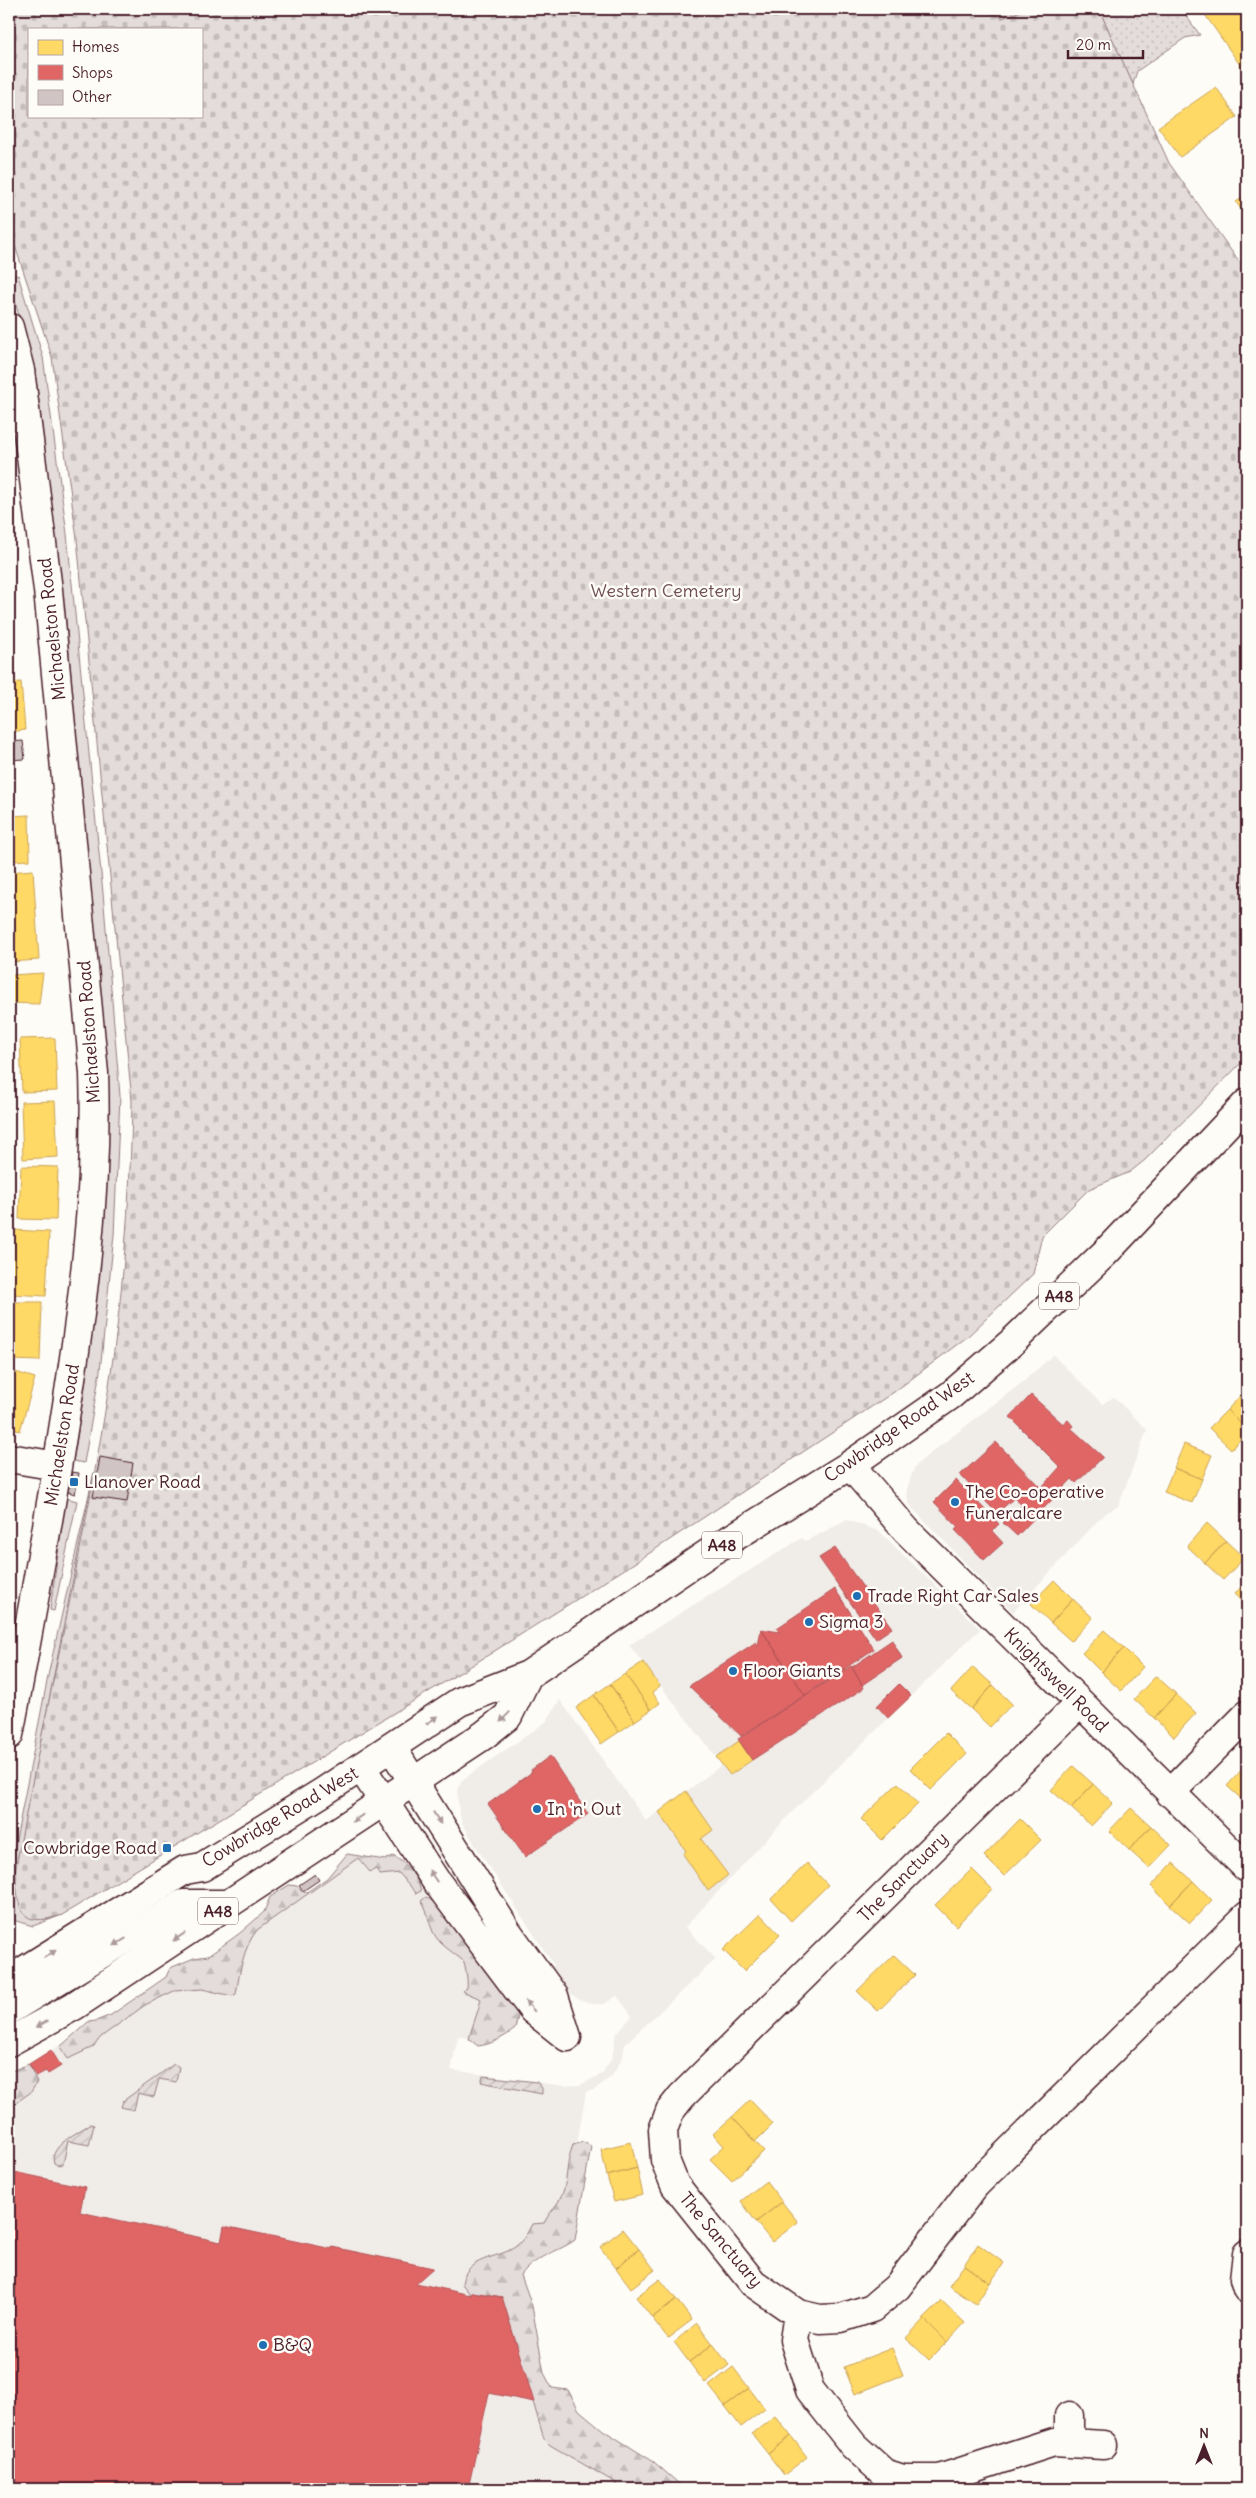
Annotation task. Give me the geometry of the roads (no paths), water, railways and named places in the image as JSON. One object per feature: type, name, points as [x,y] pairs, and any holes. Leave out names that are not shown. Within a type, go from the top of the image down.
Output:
[{"type":"main road","name":"Michaelston Road","points":[[9,327],[20,370],[48,590],[94,1073],[94,1160],[86,1254],[72,1372],[9,1735]]},
{"type":"main road","name":"Cowbridge Road West","points":[[9,1980],[185,1870],[202,1867],[392,1748],[459,1702],[528,1675],[713,1550],[850,1466],[951,1395],[1011,1343],[1106,1252],[1247,1103]]},
{"type":"main road","points":[[9,1458],[57,1466]]},
{"type":"main road","name":"Knightswell Road","points":[[850,1466],[906,1530],[1247,1868]]},
{"type":"main road","name":"Cowbridge Road West","points":[[12,2033],[74,2006],[414,1781],[508,1716],[528,1675]]},
{"type":"main road","name":"The Sanctuary","points":[[1080,1703],[682,2096],[670,2111],[663,2130],[665,2160],[675,2185],[753,2283],[798,2314],[820,2319],[841,2318],[872,2308],[897,2287],[975,2185],[1247,1916]]},
{"type":"main road","points":[[1170,1793],[1247,1715]]},
{"type":"main road","points":[[361,1767],[436,1881],[533,2010],[567,2038],[554,1996],[507,1930],[392,1748]]},
{"type":"main road","points":[[9,2010],[184,1904],[228,1904]]},
{"type":"main road","points":[[1247,2254],[1244,2279],[1247,2290]]},
{"type":"main road","points":[[798,2314],[794,2340],[810,2390],[854,2446],[884,2473],[903,2479],[939,2478],[1036,2446],[1054,2442],[1069,2429],[1102,2445]]},
{"type":"place","name":"Llanover Road","points":[[74,1482]]},
{"type":"place","name":"The Co-operative Funeralcare","points":[[955,1502]]},
{"type":"place","name":"Trade Right Car Sales","points":[[857,1596]]},
{"type":"place","name":"Sigma 3","points":[[809,1622]]},
{"type":"place","name":"Floor Giants","points":[[733,1671]]},
{"type":"place","name":"In 'n' Out","points":[[537,1809]]},
{"type":"place","name":"Cowbridge Road","points":[[167,1848]]},
{"type":"place","name":"B&Q","points":[[263,2345]]},
{"type":"park label","name":"Western Cemetery","points":[[666,591]]}]
